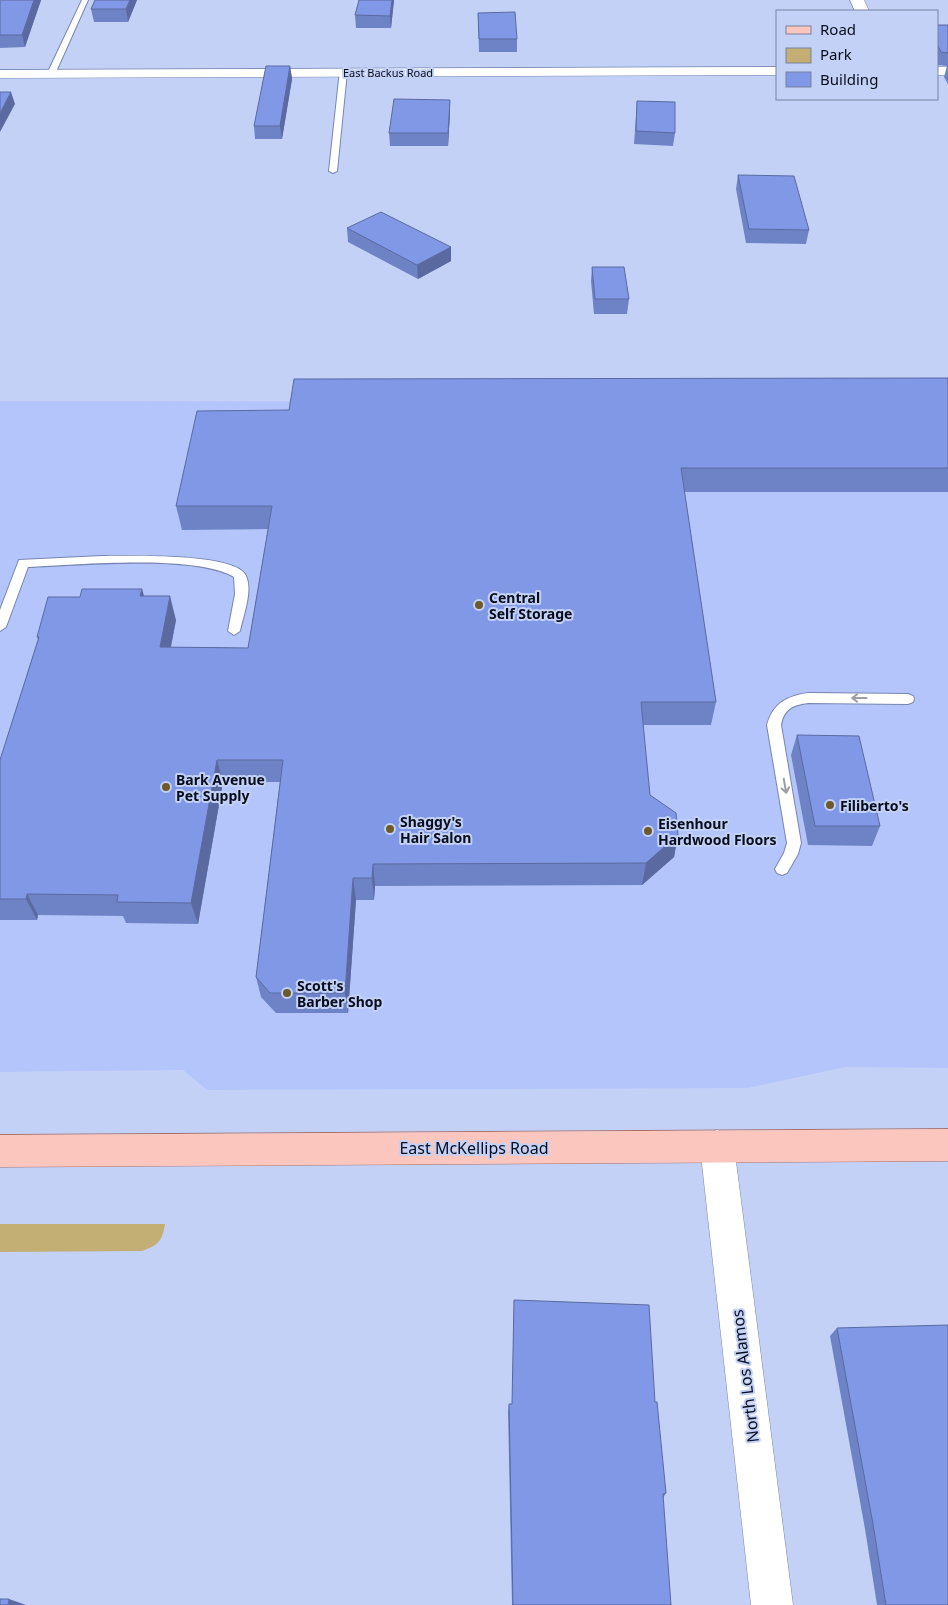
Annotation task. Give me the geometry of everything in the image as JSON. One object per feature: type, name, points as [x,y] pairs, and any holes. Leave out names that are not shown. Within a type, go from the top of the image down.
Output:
[{"type":"main road","name":"East McKellips Road","points":[[0,1151],[948,1146]]},
{"type":"street","name":"East Backus Road","points":[[0,74],[776,71]]},
{"type":"street","name":"North Los Alamos","points":[[717,1146],[772,1605]]},
{"type":"lane","points":[[51,74],[85,0]]},
{"type":"lane","points":[[332,171],[343,72]]},
{"type":"lane","points":[[0,628],[23,562],[186,560],[226,567],[239,574],[243,583],[234,631]]},
{"type":"lane","points":[[782,869],[791,854],[794,843],[774,725],[779,709],[786,703],[796,699],[808,698],[908,699]]},
{"type":"shaded area","points":[[0,401],[948,402],[948,1068],[845,1067],[748,1088],[207,1090],[183,1070],[0,1072]]},
{"type":"green space","points":[[0,1224],[165,1224],[161,1239],[152,1247],[142,1251],[0,1252]]},
{"type":"building","points":[[1,0],[34,0],[22,35],[0,35]]},
{"type":"building","points":[[95,0],[130,0],[126,9],[91,9]]},
{"type":"building","points":[[359,0],[392,0],[390,16],[355,15]]},
{"type":"building","points":[[515,12],[517,39],[479,39],[478,13]]},
{"type":"building","points":[[938,25],[948,25],[948,53],[941,52],[938,46]]},
{"type":"building","points":[[266,66],[290,66],[280,126],[254,126]]},
{"type":"building","points":[[0,92],[11,92],[0,113]]},
{"type":"building","points":[[394,99],[450,100],[448,133],[389,133]]},
{"type":"building","points":[[637,101],[675,102],[675,133],[636,131]]},
{"type":"building","points":[[738,175],[794,176],[809,230],[749,229]]},
{"type":"building","points":[[381,212],[451,247],[417,265],[347,228]]},
{"type":"building","points":[[592,267],[624,267],[629,299],[595,299]]},
{"type":"building","points":[[948,378],[948,468],[681,468],[716,702],[641,702],[650,795],[676,813],[678,835],[646,863],[373,864],[372,878],[353,878],[345,993],[270,993],[256,977],[283,760],[217,760],[191,903],[117,902],[118,895],[27,894],[26,899],[0,899],[0,760],[39,637],[37,637],[48,597],[80,597],[82,589],[142,589],[140,596],[170,596],[160,647],[248,648],[272,506],[176,506],[197,411],[289,410],[294,379]]},
{"type":"building","name":"Filiberto's","points":[[797,735],[859,736],[880,826],[815,826]]},
{"type":"building","points":[[514,1300],[649,1305],[655,1402],[657,1402],[666,1493],[663,1494],[671,1605],[513,1605],[509,1404],[512,1404]]},
{"type":"building","points":[[948,1325],[948,1605],[886,1605],[837,1328]]},
{"type":"building","points":[[0,1599],[9,1599],[8,1605],[0,1605]]},
{"type":"place","name":"Central Self Storage","points":[[479,605]]},
{"type":"place","name":"Bark Avenue Pet Supply","points":[[166,787]]},
{"type":"place","name":"Filiberto's","points":[[830,805]]},
{"type":"place","name":"Shaggy's Hair Salon","points":[[390,829]]},
{"type":"place","name":"Eisenhour Hardwood Floors","points":[[648,831]]},
{"type":"place","name":"Scott's Barber Shop","points":[[287,993]]}]
